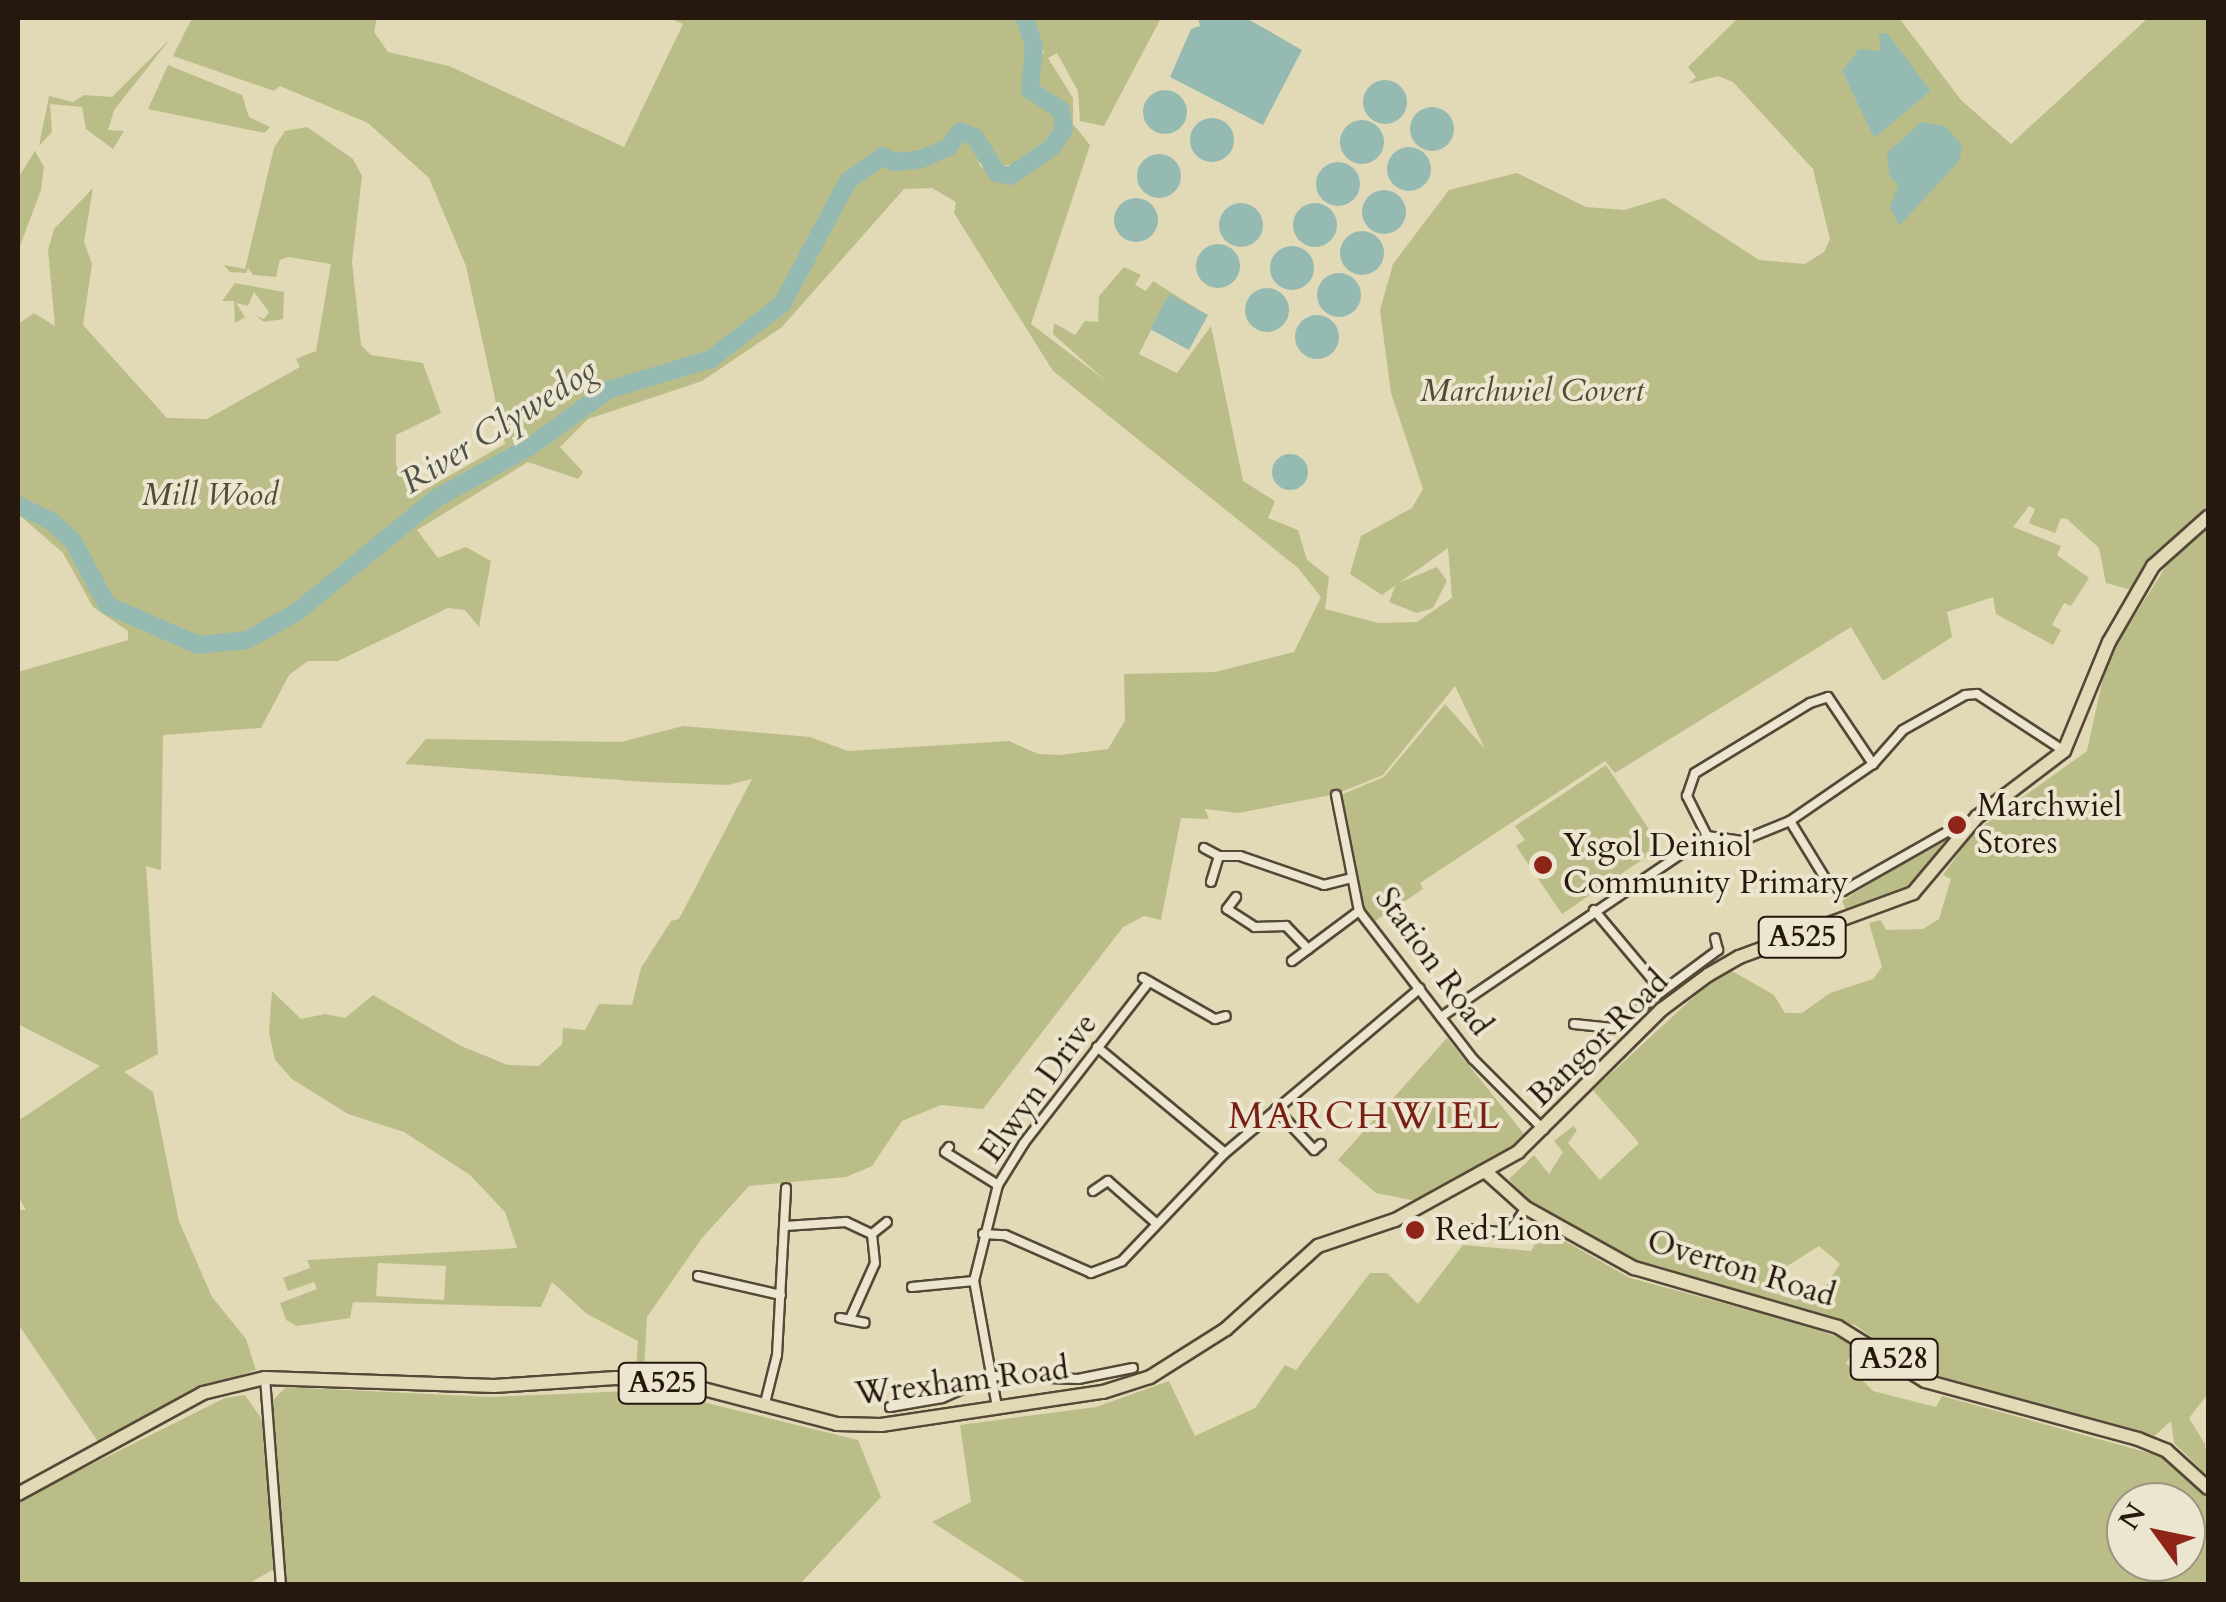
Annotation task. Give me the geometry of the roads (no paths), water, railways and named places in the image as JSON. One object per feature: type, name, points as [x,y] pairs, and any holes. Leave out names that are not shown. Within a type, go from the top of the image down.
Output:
[{"type":"main road","points":[[2064,751],[2109,642],[2153,566],[2208,518]]},
{"type":"main road","name":"Bangor Road","points":[[1486,1172],[1544,1130],[1661,1010],[1739,957],[1900,902],[1977,817],[2064,751]]},
{"type":"main road","name":"Overton Road","points":[[1486,1172],[1526,1208],[1634,1268],[1838,1327],[1926,1381],[2155,1446],[2208,1488]]},
{"type":"main road","name":"Wrexham Road","points":[[265,1378],[494,1386],[616,1378],[692,1386],[764,1407],[868,1425],[1103,1392],[1150,1378],[1226,1329],[1318,1246],[1395,1220],[1486,1172]]},
{"type":"main road","name":"A525","points":[[18,1494],[204,1393],[265,1378]]},
{"type":"street","points":[[1441,1017],[1707,836],[1741,840],[1790,821],[1873,764],[1902,730],[1971,694],[2064,751]]},
{"type":"street","points":[[1707,836],[1687,796],[1695,773],[1810,703],[1828,697],[1873,764]]},
{"type":"street","name":"Station Road","points":[[1336,795],[1348,879],[1358,911],[1441,1017],[1544,1130]]},
{"type":"street","points":[[1790,821],[1828,883],[1842,891],[1945,833]]},
{"type":"street","points":[[1928,830],[1933,840]]},
{"type":"street","points":[[1204,848],[1219,856],[1240,856],[1324,884],[1348,879]]},
{"type":"street","points":[[1211,882],[1219,856]]},
{"type":"street","points":[[1236,898],[1227,909],[1255,927],[1286,926],[1308,948]]},
{"type":"street","points":[[1594,910],[1662,991]]},
{"type":"street","points":[[1292,962],[1358,911]]},
{"type":"street","points":[[1574,1024],[1614,1028],[1721,950],[1715,938]]},
{"type":"street","name":"Elwyn Drive","points":[[997,1408],[974,1282],[998,1185],[1146,980],[1213,1023],[1226,1016]]},
{"type":"street","points":[[983,1234],[1004,1235],[1091,1273],[1122,1261],[1225,1153],[1420,988]]},
{"type":"street","points":[[1097,1047],[1225,1153]]},
{"type":"street","points":[[1276,1109],[1314,1150],[1321,1144]]},
{"type":"street","points":[[946,1152],[998,1185]]},
{"type":"street","points":[[1093,1191],[1114,1173]]},
{"type":"street","points":[[1108,1181],[1156,1223]]},
{"type":"street","points":[[764,1407],[777,1355],[786,1188]]},
{"type":"street","points":[[1474,1229],[1510,1236],[1526,1208]]},
{"type":"street","points":[[785,1226],[846,1222],[872,1234]]},
{"type":"street","points":[[872,1234],[887,1222]]},
{"type":"street","points":[[865,1323],[845,1319],[874,1263],[872,1234]]},
{"type":"street","points":[[725,1282],[726,1272]]},
{"type":"street","points":[[698,1276],[781,1295]]},
{"type":"street","points":[[912,1287],[923,1280],[974,1282]]},
{"type":"street","points":[[1119,1358],[1122,1372]]},
{"type":"street","points":[[890,1407],[908,1405],[992,1376],[1078,1379],[1133,1368]]},
{"type":"street","points":[[265,1378],[282,1584]]},
{"type":"street","points":[[907,1393],[908,1405]]},
{"type":"water","points":[[1198,18],[1246,18],[1302,50],[1263,125],[1170,77],[1191,29],[1200,26]]},
{"type":"water","points":[[1887,33],[1931,91],[1874,138],[1842,71],[1859,49],[1880,51],[1879,34]]},
{"type":"water","points":[[1385,80],[1400,87],[1407,102],[1400,117],[1385,124],[1370,117],[1363,102],[1370,87]]},
{"type":"water","points":[[1165,90],[1180,97],[1187,112],[1180,127],[1165,134],[1150,127],[1143,112],[1150,97]]},
{"type":"water","points":[[1432,107],[1447,114],[1454,129],[1447,144],[1432,151],[1417,144],[1410,129],[1417,114]]},
{"type":"water","points":[[1212,118],[1227,125],[1234,140],[1227,155],[1212,162],[1197,155],[1190,140],[1197,125]]},
{"type":"water","points":[[1362,120],[1377,127],[1384,142],[1377,157],[1362,164],[1347,157],[1340,142],[1347,127]]},
{"type":"water","points":[[1921,122],[1945,126],[1962,145],[1960,160],[1899,226],[1890,207],[1898,185],[1890,177],[1887,153]]},
{"type":"water","points":[[1409,147],[1424,154],[1431,169],[1424,184],[1409,191],[1394,184],[1387,169],[1394,154]]},
{"type":"water","points":[[1159,154],[1174,161],[1181,176],[1174,191],[1159,198],[1144,191],[1137,176],[1144,161]]},
{"type":"water","points":[[1338,162],[1353,169],[1360,184],[1353,199],[1338,206],[1323,199],[1316,184],[1323,169]]},
{"type":"water","points":[[1384,190],[1399,197],[1406,212],[1399,227],[1384,234],[1369,227],[1362,212],[1369,197]]},
{"type":"water","points":[[1136,198],[1151,205],[1158,220],[1151,235],[1136,242],[1121,235],[1114,220],[1121,205]]},
{"type":"water","points":[[1241,203],[1256,210],[1263,225],[1256,240],[1241,247],[1226,240],[1219,225],[1226,210]]},
{"type":"water","points":[[1315,203],[1330,210],[1337,225],[1330,240],[1315,247],[1300,240],[1293,225],[1300,210]]},
{"type":"water","points":[[1362,231],[1377,238],[1384,253],[1377,268],[1362,275],[1347,268],[1340,253],[1347,238]]},
{"type":"water","points":[[1218,244],[1233,251],[1240,266],[1233,281],[1218,288],[1203,281],[1196,266],[1203,251]]},
{"type":"water","points":[[1292,246],[1307,253],[1314,268],[1307,283],[1292,290],[1277,283],[1270,268],[1277,253]]},
{"type":"water","points":[[1339,273],[1354,280],[1361,295],[1354,310],[1339,317],[1324,310],[1317,295],[1324,280]]},
{"type":"water","points":[[1267,288],[1282,295],[1289,310],[1282,325],[1267,332],[1252,325],[1245,310],[1252,295]]},
{"type":"water","points":[[1169,294],[1208,315],[1189,350],[1150,329]]},
{"type":"water","points":[[1317,315],[1332,322],[1339,337],[1332,352],[1317,359],[1302,352],[1295,337],[1302,322]]},
{"type":"water","points":[[1290,454],[1303,459],[1308,472],[1303,485],[1290,490],[1277,485],[1272,472],[1277,459]]},
{"type":"waterway","name":"River Clywedog","points":[[18,505],[51,521],[73,541],[107,605],[198,645],[247,640],[297,612],[435,499],[531,446],[608,390],[711,359],[782,304],[848,181],[883,156],[894,162],[921,159],[949,147],[960,131],[975,137],[997,173],[1010,176],[1052,147],[1064,129],[1061,110],[1030,90],[1034,46],[1025,18]]},
{"type":"place","name":"Marchwiel Stores","points":[[1957,825]]},
{"type":"place","name":"Ysgol Deiniol Community Primary","points":[[1543,865]]},
{"type":"place","name":"Red Lion","points":[[1415,1230]]},
{"type":"district","name":"MARCHWIEL","points":[[1365,1117]]},
{"type":"park label","name":"Marchwiel Covert","points":[[1532,391]]},
{"type":"park label","name":"Mill Wood","points":[[210,495]]}]
